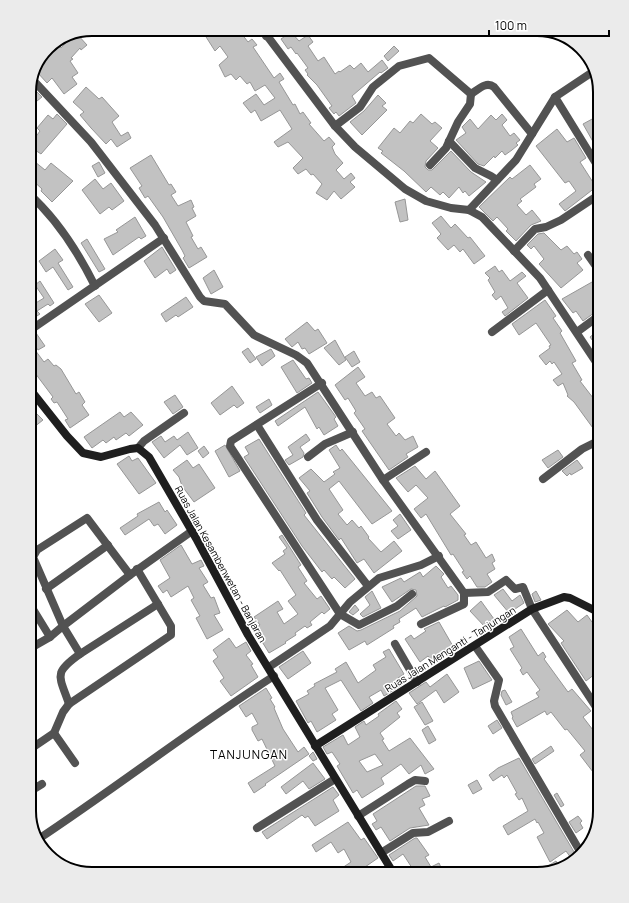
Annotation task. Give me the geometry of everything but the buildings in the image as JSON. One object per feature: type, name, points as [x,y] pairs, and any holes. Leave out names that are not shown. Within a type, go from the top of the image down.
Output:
[{"type":"main road","points":[[36,396],[83,453],[90,456],[101,456],[130,448],[138,448]]},
{"type":"main road","name":"Ruas Jalan Kesambenwetan - Banjaran","points":[[138,448],[149,457],[192,531],[248,635],[269,666],[315,746],[390,867]]},
{"type":"main road","name":"Ruas Jalan Menganti - Tanjungan","points":[[315,746],[532,609],[564,597],[593,610]]},
{"type":"street","points":[[266,36],[335,126],[355,147],[405,189],[426,201],[451,208],[469,210],[482,217],[548,290],[593,357]]},
{"type":"street","points":[[335,126],[360,107],[374,87],[399,66],[422,59],[429,58],[471,94]]},
{"type":"street","points":[[469,210],[516,160],[555,97],[590,74]]},
{"type":"street","points":[[37,84],[91,142],[164,238],[204,301],[225,304],[254,335],[302,359],[322,383],[383,480],[439,556],[464,593],[464,604],[421,624]]},
{"type":"street","points":[[471,94],[485,85],[490,85],[532,134]]},
{"type":"street","points":[[430,165],[446,148],[458,122],[470,104],[471,94]]},
{"type":"street","points":[[555,97],[593,159]]},
{"type":"street","points":[[449,141],[472,165],[496,180]]},
{"type":"street","points":[[514,251],[535,229],[546,227],[561,220],[593,199]]},
{"type":"street","points":[[36,201],[49,214],[68,239],[84,264],[95,286]]},
{"type":"street","points":[[36,325],[164,238]]},
{"type":"street","points":[[588,254],[593,262]]},
{"type":"street","points":[[492,332],[548,290]]},
{"type":"street","points":[[577,332],[593,320]]},
{"type":"street","points":[[322,383],[231,441],[230,446],[340,614],[360,625],[397,606],[412,594]]},
{"type":"street","points":[[138,448],[144,441],[184,413]]},
{"type":"street","points":[[257,425],[318,520],[368,586]]},
{"type":"street","points":[[308,457],[325,444],[353,432]]},
{"type":"street","points":[[544,479],[582,449],[593,444]]},
{"type":"street","points":[[383,480],[426,452]]},
{"type":"street","points":[[36,552],[87,518],[130,575]]},
{"type":"street","points":[[36,645],[50,637],[130,575],[192,531]]},
{"type":"street","points":[[46,589],[108,545]]},
{"type":"street","points":[[269,666],[330,626],[368,586],[379,578],[420,565],[439,556]]},
{"type":"street","points":[[36,564],[63,626],[80,654]]},
{"type":"street","points":[[36,745],[54,733],[63,712],[69,704],[171,635],[171,626],[137,570]]},
{"type":"street","points":[[464,593],[488,592],[506,580],[516,589],[523,588],[532,609],[593,702]]},
{"type":"street","points":[[69,704],[60,675],[63,666],[158,604]]},
{"type":"street","points":[[36,614],[50,637]]},
{"type":"street","points":[[395,644],[417,682]]},
{"type":"street","points":[[475,646],[499,680],[494,701],[495,706],[579,849]]},
{"type":"street","points":[[42,836],[164,752],[219,711],[274,676]]},
{"type":"street","points":[[54,733],[76,763]]},
{"type":"street","points":[[257,828],[335,779]]},
{"type":"street","points":[[358,816],[415,780],[425,780]]},
{"type":"street","points":[[36,788],[42,784]]},
{"type":"street","points":[[381,853],[413,833],[428,832],[449,821]]},
{"type":"district","name":"TANJUNGAN","points":[[249,754]]}]
